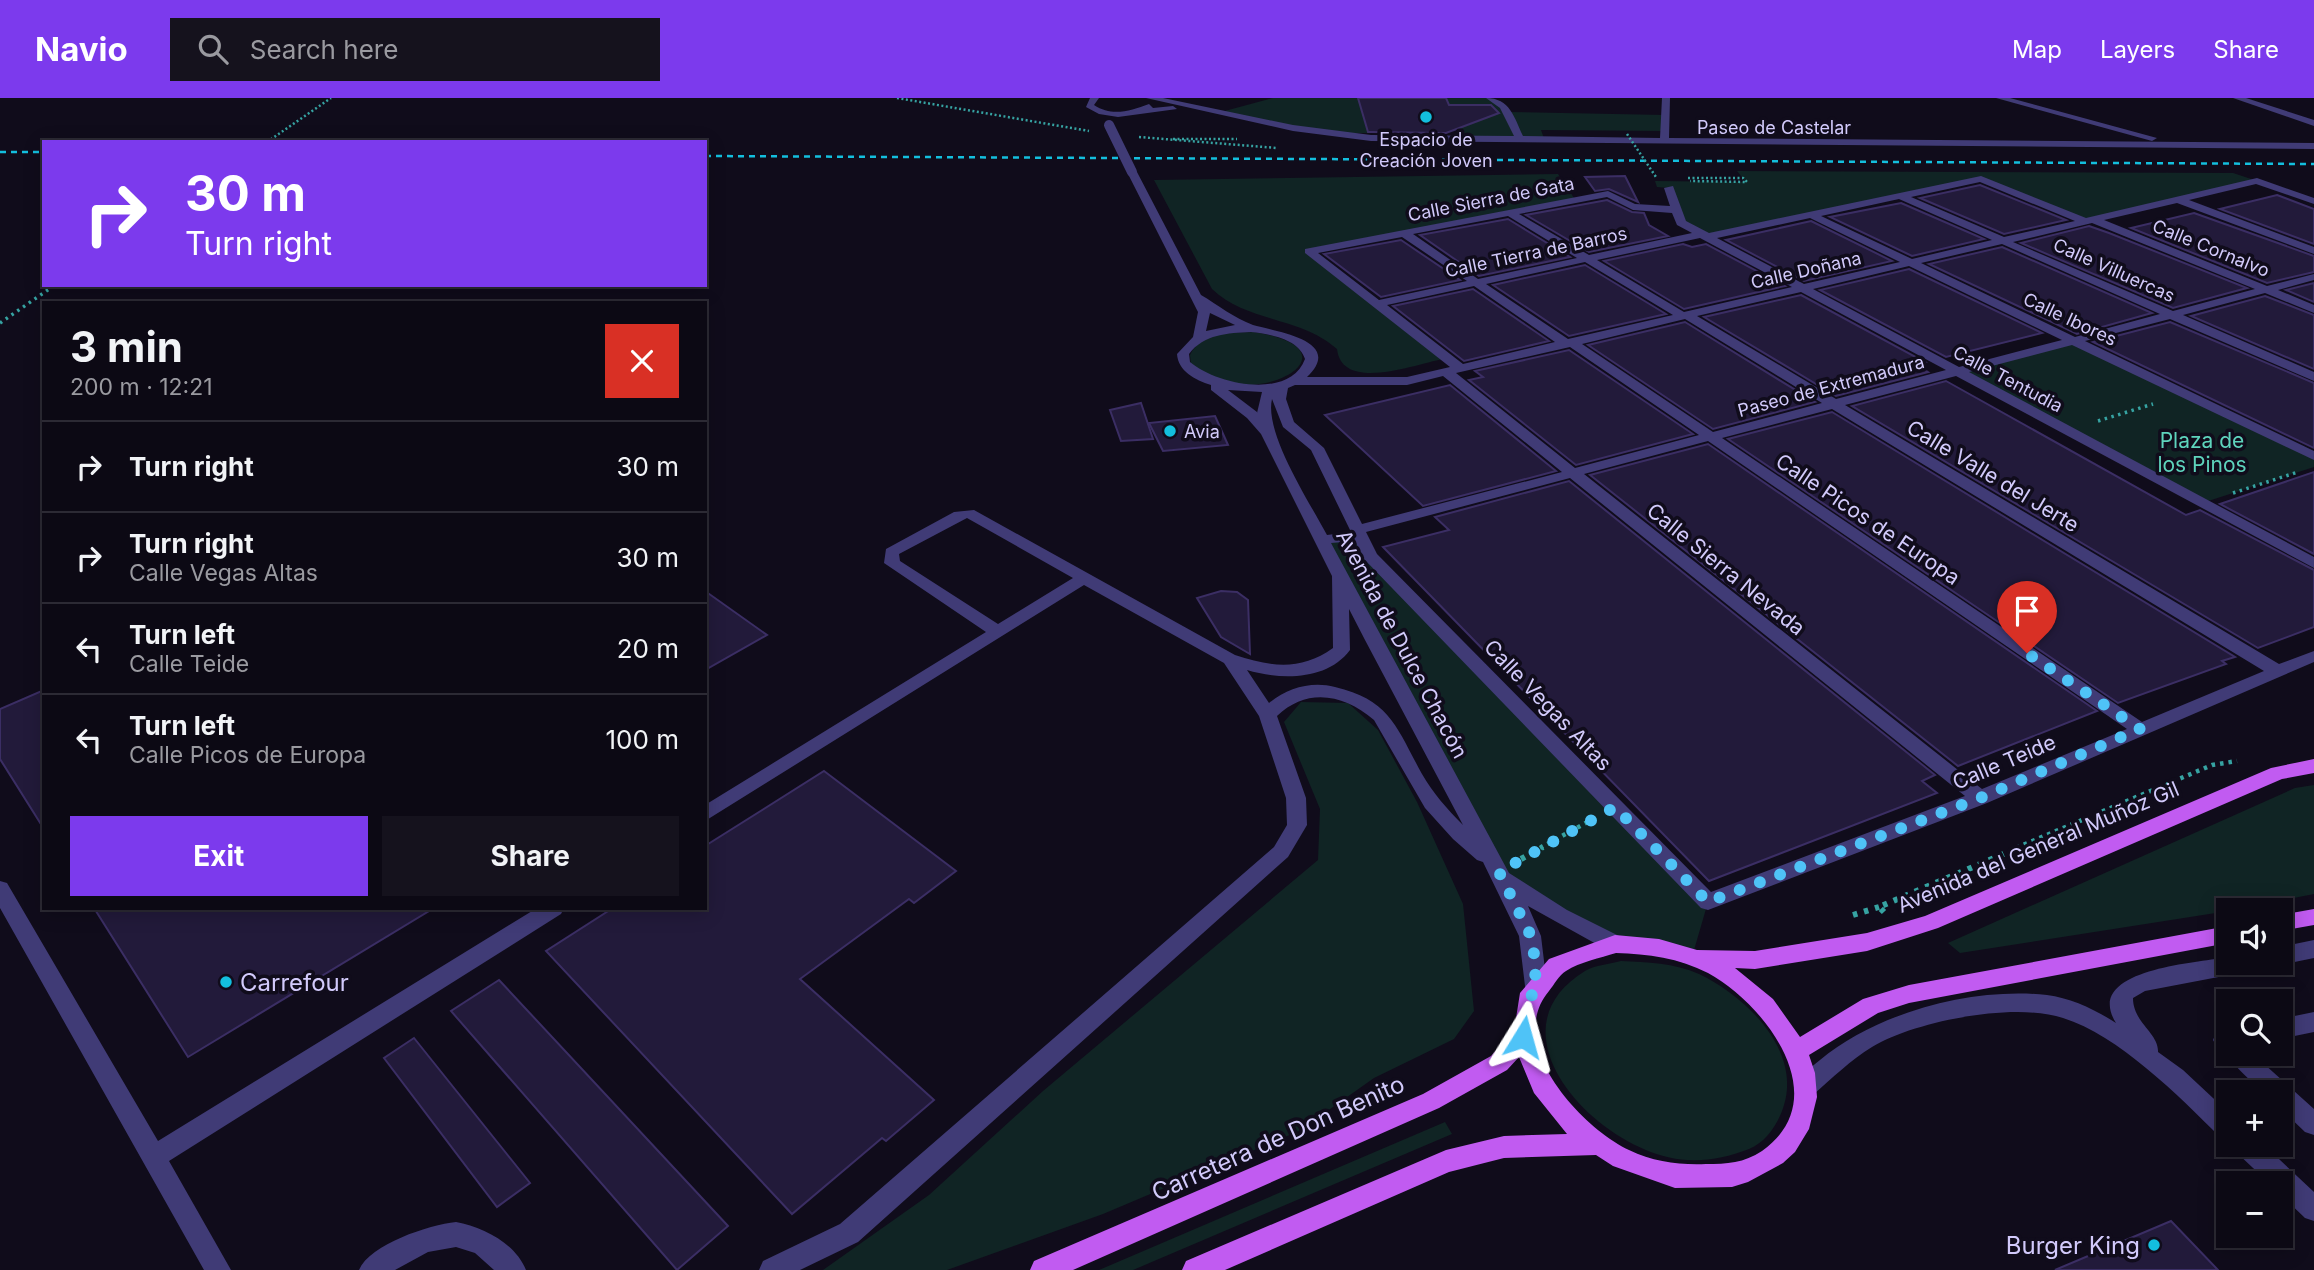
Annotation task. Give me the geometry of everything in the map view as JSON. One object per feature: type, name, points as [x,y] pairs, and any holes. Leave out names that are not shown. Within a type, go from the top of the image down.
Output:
[{"type":"main road","name":"Avenida del General Muñoz Gil","points":[[1692,957],[1755,960],[1867,942],[1903,931],[1931,922],[2278,774],[2314,766]]},
{"type":"main road","points":[[2293,921],[2314,917]]},
{"type":"main road","points":[[1797,1050],[1871,1006],[1909,994],[2216,936]]},
{"type":"main road","points":[[1615,944],[1648,945],[1692,957],[1725,972],[1755,994],[1779,1021],[1797,1050],[1806,1087],[1805,1112],[1795,1134],[1776,1156],[1749,1171],[1716,1179],[1685,1178],[1654,1172],[1595,1144],[1558,1112],[1534,1075],[1523,1037],[1525,1010],[1536,986],[1550,970],[1569,957],[1590,948],[1615,944]]},
{"type":"main road","name":"Carretera de Don Benito","points":[[1043,1270],[1431,1101],[1499,1063],[1523,1037]]},
{"type":"main road","points":[[1195,1270],[1446,1161],[1504,1147],[1595,1144]]},
{"type":"street","points":[[1095,98],[1090,102],[1109,125],[1204,312],[1199,337],[1214,332],[1251,328]]},
{"type":"street","points":[[1109,125],[1150,105],[1148,98]]},
{"type":"street","name":"Paseo de Castelar","points":[[1148,98],[1326,133],[1371,138],[2314,146]]},
{"type":"street","points":[[1490,98],[1504,106],[1520,140]]},
{"type":"street","points":[[1664,142],[1666,98]]},
{"type":"street","points":[[2000,98],[2177,145]]},
{"type":"street","points":[[2237,98],[2314,123]]},
{"type":"street","points":[[1080,100],[1095,110]]},
{"type":"street","name":"Paseo de Castelar","points":[[1095,110],[1136,112],[1172,109],[1236,116]]},
{"type":"street","name":"Calle Cornalvo","points":[[1900,196],[1981,178],[2314,309]]},
{"type":"street","name":"Calle Doñana","points":[[1204,380],[1242,388],[1282,384],[1407,381],[2257,181],[2314,201]]},
{"type":"street","name":"Calle Tentudia","points":[[1669,182],[1681,223],[2314,563]]},
{"type":"street","name":"Calle Sierra de Gata","points":[[1309,251],[1608,194],[1633,207],[1677,211]]},
{"type":"street","name":"Calle Tierra de Barros","points":[[1377,304],[1900,196]]},
{"type":"street","name":"Calle Villuercas","points":[[1900,196],[2314,377]]},
{"type":"street","points":[[2179,200],[2314,251]]},
{"type":"street","name":"Calle Valle del Jerte","points":[[1510,213],[2277,671]]},
{"type":"street","name":"Calle Ibores","points":[[1811,215],[2314,456]]},
{"type":"street","name":"Calle Picos de Europa","points":[[1404,233],[2140,729]]},
{"type":"street","name":"Calle Sierra Nevada","points":[[1309,251],[1377,304],[1573,474],[1980,798]]},
{"type":"street","name":"Paseo de Extremadura","points":[[1359,533],[2314,277]]},
{"type":"street","points":[[1196,296],[1212,310],[1251,328],[1286,335],[1300,342],[1308,351],[1310,363],[1307,370],[1282,384]]},
{"type":"street","name":"Avenida de Dulce Chacón","points":[[1199,337],[1183,354],[1184,363],[1191,372],[1231,396],[1252,415],[1269,437]]},
{"type":"street","name":"Calle Doñana","points":[[1310,363],[1362,383]]},
{"type":"street","name":"Avenida de Dulce Chacón","points":[[1282,384],[1265,396],[1262,415],[1269,437],[1320,540],[1531,936],[1536,986]]},
{"type":"street","name":"Calle Vegas Altas","points":[[1282,384],[1279,399],[1288,424],[1317,448],[1370,556],[1708,902]]},
{"type":"street","points":[[998,632],[892,563],[891,552],[959,515],[969,513],[1230,659],[1258,670],[1284,673],[1328,662],[1342,650],[1340,578]]},
{"type":"street","points":[[1320,540],[1359,533]]},
{"type":"street","points":[[707,813],[1084,578]]},
{"type":"street","name":"Calle Teide","points":[[1708,902],[1980,798],[2314,656]]},
{"type":"street","points":[[772,1270],[849,1233],[1281,852],[1292,839],[1297,825],[1296,798],[1268,715],[1230,659]]},
{"type":"street","points":[[1268,715],[1284,697],[1313,690],[1342,693],[1369,703],[1388,726],[1423,791],[1445,821],[1529,899],[1615,944]]},
{"type":"street","points":[[0,889],[218,1270]]},
{"type":"street","points":[[155,1156],[551,910]]},
{"type":"street","points":[[2293,953],[2314,949]]},
{"type":"street","points":[[2216,968],[2140,983],[2122,994],[2122,1013],[2138,1038],[2216,1117]]},
{"type":"street","points":[[1806,1087],[1830,1064],[1867,1039],[1926,1017],[2005,1004],[2052,1005],[2090,1020],[2128,1043],[2182,1084]]},
{"type":"street","points":[[2293,1026],[2314,1022]]},
{"type":"street","points":[[2251,1066],[2267,1080]]},
{"type":"street","points":[[2293,1104],[2314,1124]]},
{"type":"street","points":[[2259,1157],[2314,1209]]},
{"type":"street","points":[[372,1270],[401,1251],[438,1236],[463,1236],[482,1242],[513,1270]]},
{"type":"path","points":[[270,140],[331,98]]},
{"type":"path","points":[[897,98],[1093,131]]},
{"type":"path","points":[[1627,134],[1656,177],[1669,182]]},
{"type":"path","points":[[1130,136],[1154,139]]},
{"type":"path","points":[[1669,182],[1657,187],[1655,181],[1747,182],[1743,178],[1681,177]]},
{"type":"path","points":[[0,323],[52,287]]},
{"type":"path","points":[[2067,430],[2185,394]]},
{"type":"path","points":[[2203,503],[2302,471]]},
{"type":"path","points":[[1839,919],[1879,907],[2212,765],[2241,760]]},
{"type":"path","points":[[1496,867],[1615,807]]},
{"type":"path","points":[[1879,907],[1903,931]]},
{"type":"green space","points":[[1273,98],[1358,98],[1368,133],[1326,133],[1221,112]]},
{"type":"green space","points":[[1446,98],[1490,98],[1507,112],[1665,115],[1664,131],[1541,130],[1545,141],[1461,140],[1452,118],[1480,107],[1449,107]]},
{"type":"green space","points":[[1737,171],[2233,173],[2257,181],[2087,222],[1981,179],[1707,237],[1681,223],[1669,188],[1657,187],[1655,181],[1746,182]]},
{"type":"green space","points":[[1558,174],[1576,201],[1310,251],[1443,359],[1399,370],[1366,373],[1352,370],[1342,362],[1337,349],[1322,338],[1291,324],[1242,308],[1212,289],[1154,180]]},
{"type":"green space","points":[[1253,332],[1283,339],[1299,349],[1302,360],[1295,370],[1280,379],[1260,384],[1237,384],[1211,378],[1191,364],[1190,355],[1195,347],[1209,337]]},
{"type":"green space","name":"Plaza de los Pinos","points":[[2075,341],[2314,456],[2314,467],[2202,503],[1959,372]]},
{"type":"green space","points":[[1360,536],[1370,556],[1708,902],[1692,957],[1615,944],[1499,872],[1320,540]]},
{"type":"green space","points":[[1301,702],[1348,703],[1378,730],[1417,802],[1463,904],[1474,1011],[1454,1039],[1374,1078],[1299,1131],[1103,1214],[947,1270],[823,1270],[929,1195],[1043,1091],[1318,860],[1320,809],[1284,722]]},
{"type":"green space","points":[[2314,785],[2314,894],[2293,898],[2216,898],[2216,913],[1960,953],[1948,943],[2295,788]]},
{"type":"green space","points":[[1621,961],[1670,965],[1699,974],[1734,996],[1751,1010],[1765,1027],[1777,1045],[1787,1084],[1779,1118],[1761,1142],[1741,1152],[1711,1159],[1687,1160],[1655,1153],[1622,1138],[1591,1115],[1566,1088],[1550,1057],[1546,1027],[1556,997],[1585,971]]},
{"type":"green space","points":[[1445,1122],[1452,1134],[1133,1270],[1099,1270]]},
{"type":"building","name":"Espacio de Creación Joven","points":[[1358,98],[1446,98],[1449,105],[1491,105],[1499,113],[1446,133],[1368,132]]},
{"type":"building","points":[[1625,176],[1638,202],[1609,189],[1595,191],[1585,177]]},
{"type":"building","points":[[1980,185],[2066,220],[2004,234],[1920,198]]},
{"type":"building","points":[[2277,195],[2314,209],[2314,244],[2220,209]]},
{"type":"building","points":[[1607,200],[1632,212],[1644,213],[1649,225],[1668,236],[1589,252],[1526,215]]},
{"type":"building","points":[[1901,203],[1984,239],[1912,256],[1830,217]]},
{"type":"building","points":[[2194,213],[2314,256],[2314,272],[2267,283],[2131,228]]},
{"type":"building","points":[[1508,219],[1570,257],[1479,276],[1420,235]]},
{"type":"building","points":[[1811,221],[1892,261],[1804,281],[1726,240]]},
{"type":"building","points":[[2089,226],[2247,288],[2173,308],[2021,243]]},
{"type":"building","points":[[1401,240],[1460,280],[1381,297],[1324,254]]},
{"type":"building","points":[[1683,244],[1692,247],[1706,244],[1785,286],[1684,309],[1604,261]]},
{"type":"building","points":[[2002,247],[2152,313],[2077,334],[1929,264]]},
{"type":"building","points":[[1585,265],[1666,314],[1569,336],[1493,285]]},
{"type":"building","points":[[1909,269],[2042,333],[1946,357],[1820,290]]},
{"type":"building","points":[[2314,283],[2314,302],[2286,290]]},
{"type":"building","points":[[1473,289],[1549,341],[1464,361],[1393,306]]},
{"type":"building","points":[[1801,295],[1925,362],[1915,364],[1928,372],[1836,396],[1704,317]]},
{"type":"building","points":[[2265,296],[2314,315],[2314,369],[2191,316]]},
{"type":"building","points":[[1685,322],[1815,402],[1713,429],[1588,345]]},
{"type":"building","points":[[2170,322],[2314,383],[2314,448],[2093,342]]},
{"type":"building","points":[[1569,350],[1693,434],[1576,465],[1469,380],[1483,377],[1475,371]]},
{"type":"building","points":[[1946,381],[2186,515],[2200,510],[2314,570],[2314,627],[2258,648],[1852,406]]},
{"type":"building","points":[[1450,385],[1556,471],[1423,506],[1325,415]]},
{"type":"building","points":[[1141,403],[1153,439],[1121,441],[1110,410]]},
{"type":"building","points":[[1832,412],[2235,657],[2222,661],[2226,664],[2118,703],[1728,439]]},
{"type":"building","points":[[1215,416],[1228,445],[1163,451],[1149,423]]},
{"type":"building","points":[[1708,444],[2097,711],[1958,766],[1590,475]]},
{"type":"building","points":[[2314,472],[2314,554],[2220,504]]},
{"type":"building","points":[[1569,481],[1935,775],[1922,781],[1937,793],[1709,881],[1383,547],[1449,530],[1435,517]]},
{"type":"building","points":[[1221,591],[1237,592],[1248,600],[1250,654],[1221,637],[1197,598]]},
{"type":"building","points":[[707,592],[767,635],[707,669]]},
{"type":"building","points":[[42,691],[42,826],[0,759],[0,709]]},
{"type":"building","points":[[824,771],[956,871],[914,903],[909,899],[800,979],[934,1100],[886,1141],[882,1138],[792,1214],[546,951],[610,910],[707,910],[707,845]]},
{"type":"building","name":"Carrefour","points":[[95,910],[431,910],[188,1057]]},
{"type":"building","points":[[499,980],[728,1226],[677,1270],[451,1011]]},
{"type":"building","points":[[414,1038],[530,1183],[497,1207],[384,1058]]},
{"type":"building","name":"Burger King","points":[[2171,1221],[2218,1270],[2055,1270]]},
{"type":"railway","points":[[0,152],[42,152]]},
{"type":"railway","points":[[707,156],[2314,164]]},
{"type":"place","name":"Espacio de Creación Joven","points":[[1426,117]]},
{"type":"place","name":"Avia","points":[[1170,431]]},
{"type":"place","name":"Carrefour","points":[[226,982]]},
{"type":"place","name":"Burger King","points":[[2154,1245]]},
{"type":"route","points":[[1523,1037],[1525,1010],[1536,986],[1534,954],[1531,936],[1499,872],[1615,807],[1708,902],[1980,798],[2140,729],[2027,653]]}]
